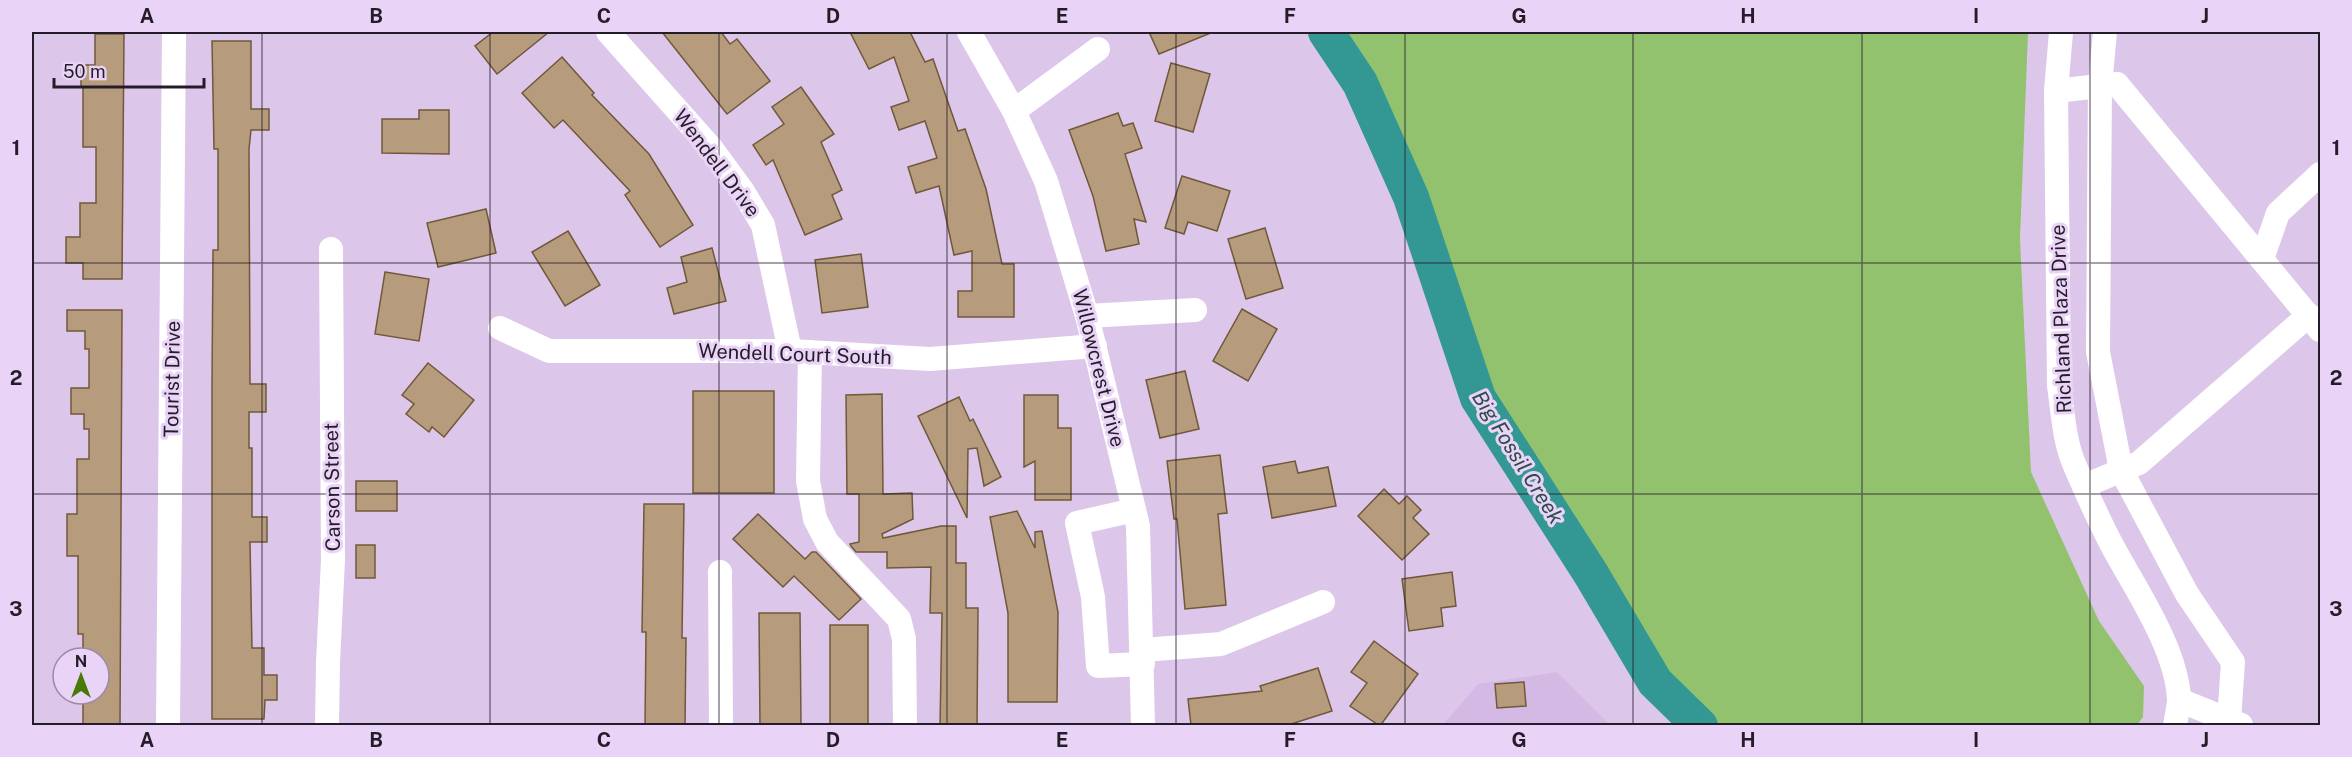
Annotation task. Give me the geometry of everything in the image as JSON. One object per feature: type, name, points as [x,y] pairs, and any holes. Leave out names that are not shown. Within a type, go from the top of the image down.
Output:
[{"type":"street","name":"Tourist Drive","points":[[168,726],[174,32]]},
{"type":"street","name":"Wendell Drive","points":[[608,32],[712,149],[742,190],[763,225],[800,352],[808,481],[815,519],[827,542],[899,619],[904,639],[905,726]]},
{"type":"street","name":"Willowcrest Drive","points":[[969,32],[1014,111],[1046,181],[1095,346],[1138,526],[1143,726]]},
{"type":"street","name":"Richland Plaza Drive","points":[[2061,32],[2056,91],[2059,386],[2074,464],[2161,637],[2176,680],[2179,700],[2175,726]]},
{"type":"street","points":[[2105,32],[2100,86],[2098,352],[2121,470],[2187,594],[2233,663],[2235,723],[2179,700]]},
{"type":"street","points":[[1014,111],[1098,49]]},
{"type":"street","points":[[2056,91],[2117,84],[2315,323],[2139,463],[2085,486]]},
{"type":"street","points":[[2262,259],[2278,213],[2320,174]]},
{"type":"street","name":"Carson Street","points":[[327,726],[333,560],[331,249]]},
{"type":"street","points":[[1087,316],[1195,310]]},
{"type":"street","name":"Wendell Court South","points":[[500,328],[549,351],[800,352],[930,359],[1095,346]]},
{"type":"street","points":[[1134,510],[1077,523],[1093,597],[1098,666],[1221,644],[1323,602]]},
{"type":"street","points":[[720,572],[721,726]]},
{"type":"shaded area","points":[[1557,672],[1610,725],[1442,726],[1478,684]]},
{"type":"green space","points":[[1326,32],[2028,32],[2020,239],[2031,472],[2099,621],[2144,686],[2143,717],[2137,725],[1700,725],[1655,682],[1591,574],[1478,398],[1411,197],[1360,83]]},
{"type":"building","points":[[493,32],[549,32],[497,74],[475,46]]},
{"type":"building","points":[[662,32],[721,32],[730,44],[737,39],[770,81],[727,114]]},
{"type":"building","points":[[850,32],[910,32],[925,62],[933,59],[958,131],[965,129],[986,189],[1002,264],[1014,264],[1014,317],[958,317],[958,291],[972,291],[972,251],[954,255],[939,186],[916,193],[908,167],[937,158],[925,121],[899,130],[891,107],[909,101],[894,57],[869,69]]},
{"type":"building","points":[[1149,32],[1213,32],[1159,54]]},
{"type":"building","points":[[95,34],[124,34],[122,279],[83,279],[83,263],[66,263],[66,237],[80,237],[80,203],[96,203],[96,147],[83,147],[83,87],[81,87],[81,65],[95,65]]},
{"type":"building","points":[[212,41],[251,41],[251,109],[269,109],[269,130],[251,130],[249,149],[250,384],[266,384],[266,412],[249,412],[249,448],[252,448],[252,517],[267,517],[267,542],[250,542],[252,648],[264,648],[264,675],[277,675],[277,700],[265,700],[264,719],[212,719],[213,250],[218,250],[218,149],[214,149]]},
{"type":"building","points":[[562,57],[594,93],[592,95],[649,154],[693,225],[660,247],[625,195],[630,191],[563,120],[554,128],[522,93]]},
{"type":"building","points":[[1171,63],[1210,74],[1193,132],[1155,121]]},
{"type":"building","points":[[801,87],[834,134],[821,142],[842,190],[832,195],[842,219],[805,235],[773,160],[766,165],[753,145],[784,124],[772,107]]},
{"type":"building","points":[[419,110],[449,110],[449,154],[382,153],[382,119],[419,119]]},
{"type":"building","points":[[1118,113],[1123,126],[1133,123],[1142,148],[1125,154],[1146,222],[1134,219],[1139,244],[1106,251],[1093,196],[1069,130]]},
{"type":"building","points":[[1182,176],[1230,191],[1217,231],[1188,222],[1184,234],[1165,228]]},
{"type":"building","points":[[486,209],[496,253],[438,267],[427,223]]},
{"type":"building","points":[[1265,228],[1283,288],[1246,299],[1228,239]]},
{"type":"building","points":[[568,231],[600,285],[565,306],[532,252]]},
{"type":"building","points":[[712,248],[726,301],[674,314],[667,288],[687,282],[681,257]]},
{"type":"building","points":[[861,254],[868,307],[822,313],[815,260]]},
{"type":"building","points":[[385,272],[429,279],[419,341],[375,334]]},
{"type":"building","points":[[1242,309],[1277,329],[1248,381],[1213,361]]},
{"type":"building","points":[[67,310],[122,310],[120,726],[83,726],[83,706],[111,706],[111,646],[83,646],[83,634],[78,634],[78,556],[67,556],[67,514],[77,514],[77,459],[89,459],[89,429],[84,429],[84,414],[71,414],[71,388],[89,388],[89,349],[85,349],[85,331],[67,331]]},
{"type":"building","points":[[428,363],[474,400],[444,437],[432,427],[429,432],[406,414],[414,404],[402,395]]},
{"type":"building","points":[[1185,371],[1199,429],[1160,438],[1146,380]]},
{"type":"building","points":[[693,391],[774,391],[774,493],[693,493]]},
{"type":"building","points":[[882,394],[883,494],[912,493],[913,519],[882,534],[883,538],[941,526],[956,526],[956,563],[966,563],[966,608],[978,608],[977,726],[940,726],[942,613],[930,613],[931,567],[887,568],[887,552],[856,552],[850,544],[859,542],[859,494],[847,494],[846,395]]},
{"type":"building","points":[[1024,395],[1058,395],[1058,428],[1071,428],[1071,500],[1035,500],[1035,461],[1024,467]]},
{"type":"building","points":[[959,397],[970,421],[973,419],[1001,477],[984,486],[977,448],[968,449],[967,518],[918,416]]},
{"type":"building","points":[[1220,455],[1227,513],[1218,514],[1226,605],[1185,609],[1177,519],[1174,519],[1167,461]]},
{"type":"building","points":[[1295,461],[1298,473],[1328,467],[1336,506],[1272,518],[1263,467]]},
{"type":"building","points":[[356,481],[397,481],[397,511],[356,511]]},
{"type":"building","points":[[1384,489],[1399,504],[1407,496],[1421,510],[1413,518],[1429,534],[1402,560],[1358,516]]},
{"type":"building","points":[[644,504],[684,504],[682,638],[686,638],[685,726],[645,726],[646,632],[642,632]]},
{"type":"building","points":[[1017,511],[1035,548],[1035,532],[1042,531],[1058,612],[1057,702],[1008,702],[1008,613],[990,517]]},
{"type":"building","points":[[758,514],[805,559],[812,552],[816,552],[861,599],[839,620],[794,576],[783,587],[733,539]]},
{"type":"building","points":[[356,545],[375,545],[375,578],[356,578]]},
{"type":"building","points":[[1452,572],[1456,606],[1441,608],[1443,626],[1409,631],[1402,579]]},
{"type":"building","points":[[759,613],[800,613],[801,726],[760,726]]},
{"type":"building","points":[[830,625],[868,625],[868,726],[830,726]]},
{"type":"building","points":[[1374,641],[1418,674],[1380,726],[1350,706],[1367,683],[1351,672]]},
{"type":"building","points":[[1318,668],[1332,711],[1285,726],[1191,725],[1188,699],[1262,691],[1260,686]]},
{"type":"building","points":[[1524,682],[1526,706],[1497,708],[1495,684]]},
{"type":"waterway","name":"Big Fossil Creek","points":[[1326,32],[1360,83],[1411,197],[1478,398],[1591,574],[1655,682],[1700,726]]}]
